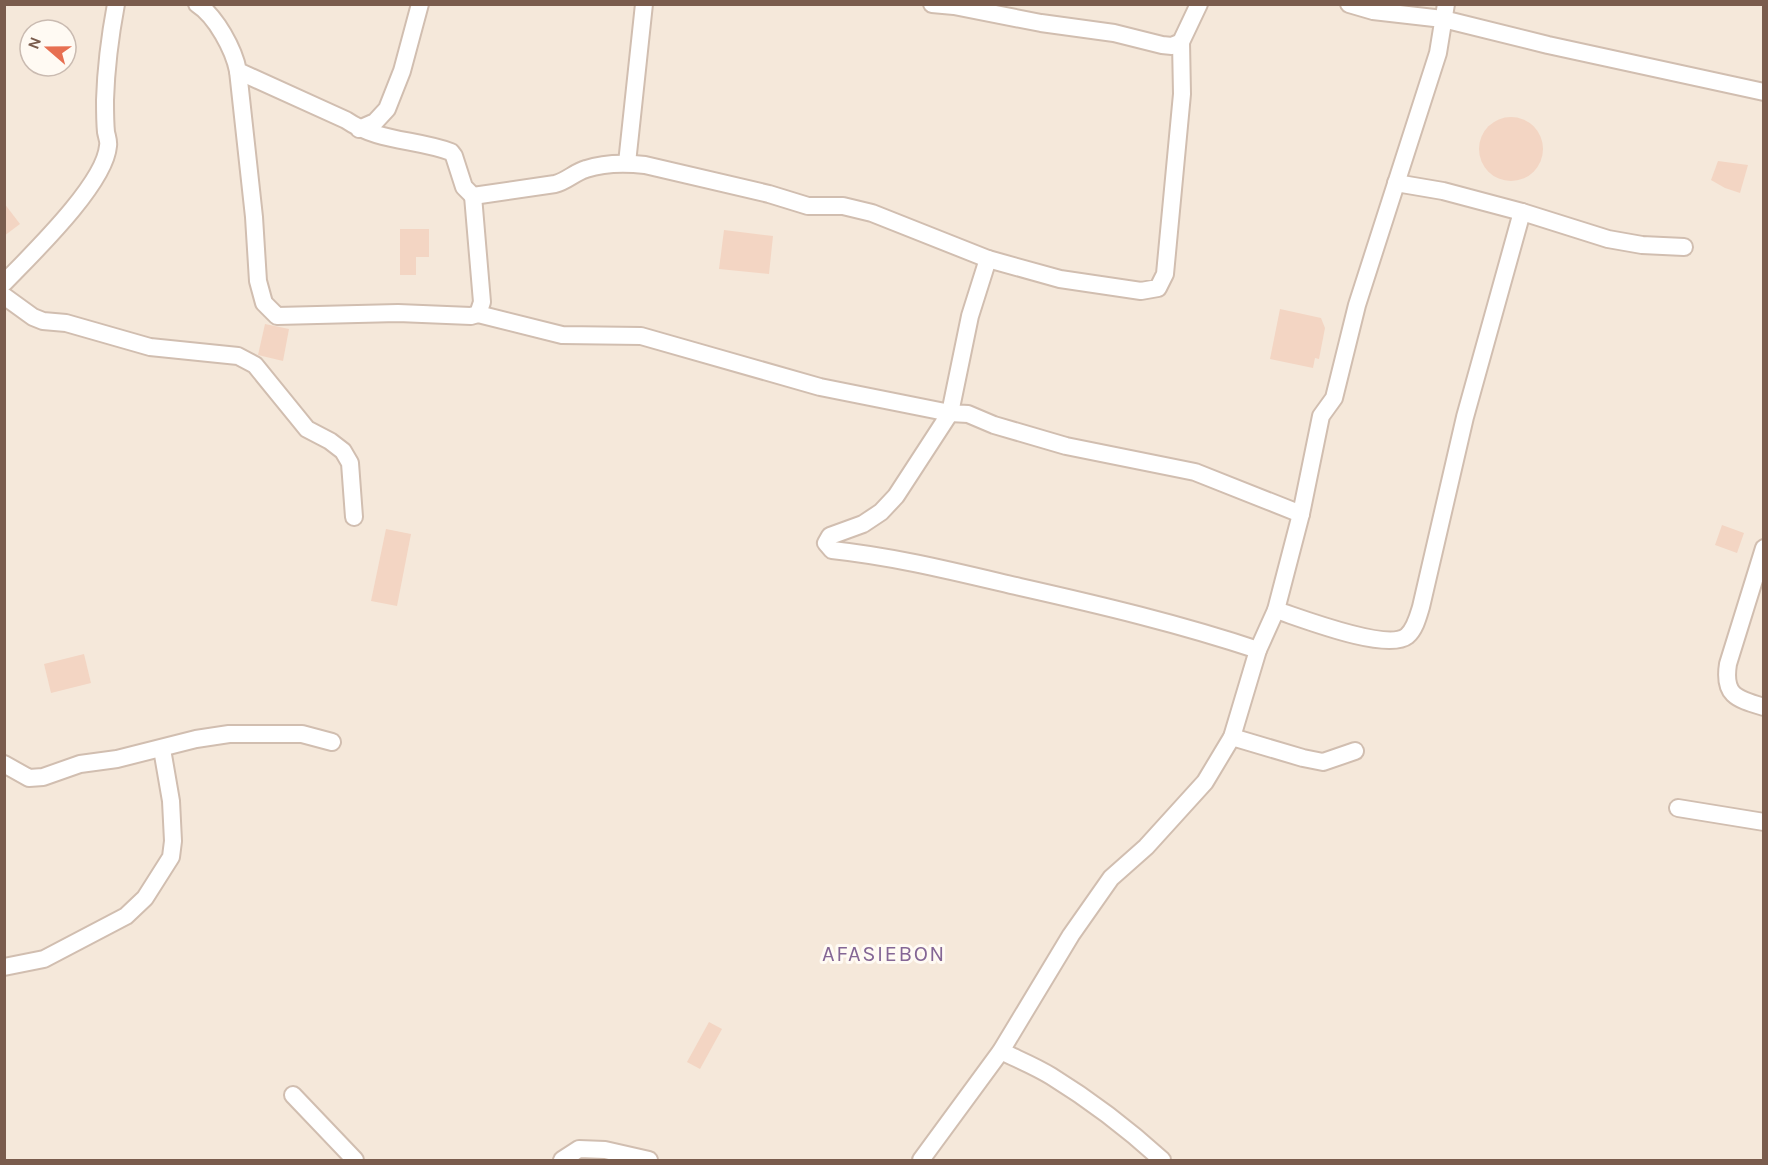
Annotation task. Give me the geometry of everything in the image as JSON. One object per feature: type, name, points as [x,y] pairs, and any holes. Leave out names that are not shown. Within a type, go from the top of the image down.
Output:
[{"type":"street","points":[[4,283],[50,234],[97,178],[105,160],[109,145],[105,100],[110,33],[116,4]]},
{"type":"street","points":[[197,4],[222,33],[235,58],[254,217],[258,281],[264,303],[277,316],[398,313],[471,316],[478,314],[562,335],[641,336],[820,387],[950,413],[968,414],[994,425],[1066,446],[1195,472],[1301,514]]},
{"type":"street","points":[[360,129],[375,122],[387,110],[402,71],[420,4]]},
{"type":"street","points":[[627,163],[644,4]]},
{"type":"street","points":[[932,4],[1114,33],[1162,45],[1172,46],[1181,42]]},
{"type":"street","points":[[473,196],[555,184],[585,169],[627,163],[688,174],[808,206],[843,206],[872,213],[988,259],[1060,279],[1141,291],[1158,288],[1165,274],[1179,128],[1182,94],[1181,42],[1199,4]]},
{"type":"street","points":[[1349,4],[1373,11],[1444,12],[1548,45],[1764,92]]},
{"type":"street","points":[[921,1161],[1000,1051],[1071,935],[1111,878],[1146,847],[1205,782],[1232,737],[1258,650],[1276,610],[1301,514],[1321,416],[1334,398],[1357,305],[1438,54],[1444,12]]},
{"type":"street","points":[[238,71],[346,120],[373,135],[451,152],[464,187],[473,196],[482,302],[478,314]]},
{"type":"street","points":[[1396,183],[1443,191],[1522,212],[1608,239],[1642,245],[1684,247]]},
{"type":"street","points":[[1276,610],[1350,634],[1389,642],[1406,637],[1414,626],[1421,607],[1465,417],[1522,212]]},
{"type":"street","points":[[988,259],[970,316],[950,413],[896,496],[881,512],[863,524],[830,536],[826,543],[828,548],[937,566],[1196,630],[1258,650]]},
{"type":"street","points":[[4,296],[33,318],[66,323],[150,347],[238,356],[255,365],[307,429],[343,451],[350,463],[354,517]]},
{"type":"street","points":[[1764,548],[1726,677],[1729,690],[1737,699],[1764,707]]},
{"type":"street","points":[[4,764],[29,778],[43,777],[80,764],[117,759],[196,739],[229,734],[303,734],[332,742]]},
{"type":"street","points":[[1232,737],[1323,762],[1355,751]]},
{"type":"street","points":[[4,967],[44,959],[126,916],[145,898],[171,856],[173,841],[171,801],[162,749]]},
{"type":"street","points":[[1678,808],[1764,822]]},
{"type":"street","points":[[1000,1051],[1050,1076],[1083,1098],[1138,1138],[1162,1161]]},
{"type":"street","points":[[293,1095],[355,1161]]},
{"type":"street","points":[[562,1161],[579,1149],[605,1150],[650,1161]]},
{"type":"shaded area","points":[[5,5],[1763,5],[1763,1160],[5,1160]]},
{"type":"building","points":[[1511,117],[1529,123],[1537,131],[1543,149],[1537,167],[1529,175],[1511,181],[1493,175],[1485,167],[1479,149],[1485,131],[1493,123]]},
{"type":"building","points":[[1718,161],[1748,165],[1740,193],[1711,180]]},
{"type":"building","points":[[4,203],[20,224],[4,236]]},
{"type":"building","points":[[400,229],[429,229],[429,257],[416,257],[416,275],[400,275]]},
{"type":"building","points":[[724,230],[773,236],[769,274],[719,269]]},
{"type":"building","points":[[1280,309],[1321,318],[1325,328],[1319,359],[1315,358],[1313,368],[1270,359]]},
{"type":"building","points":[[265,324],[289,329],[283,361],[258,355]]},
{"type":"building","points":[[1722,525],[1744,533],[1737,553],[1715,545]]},
{"type":"building","points":[[386,529],[411,534],[397,606],[371,601]]},
{"type":"building","points":[[84,654],[91,683],[51,693],[44,664]]},
{"type":"building","points":[[709,1022],[722,1029],[700,1069],[687,1062]]},
{"type":"district","name":"AFASIEBON","points":[[884,953]]}]
